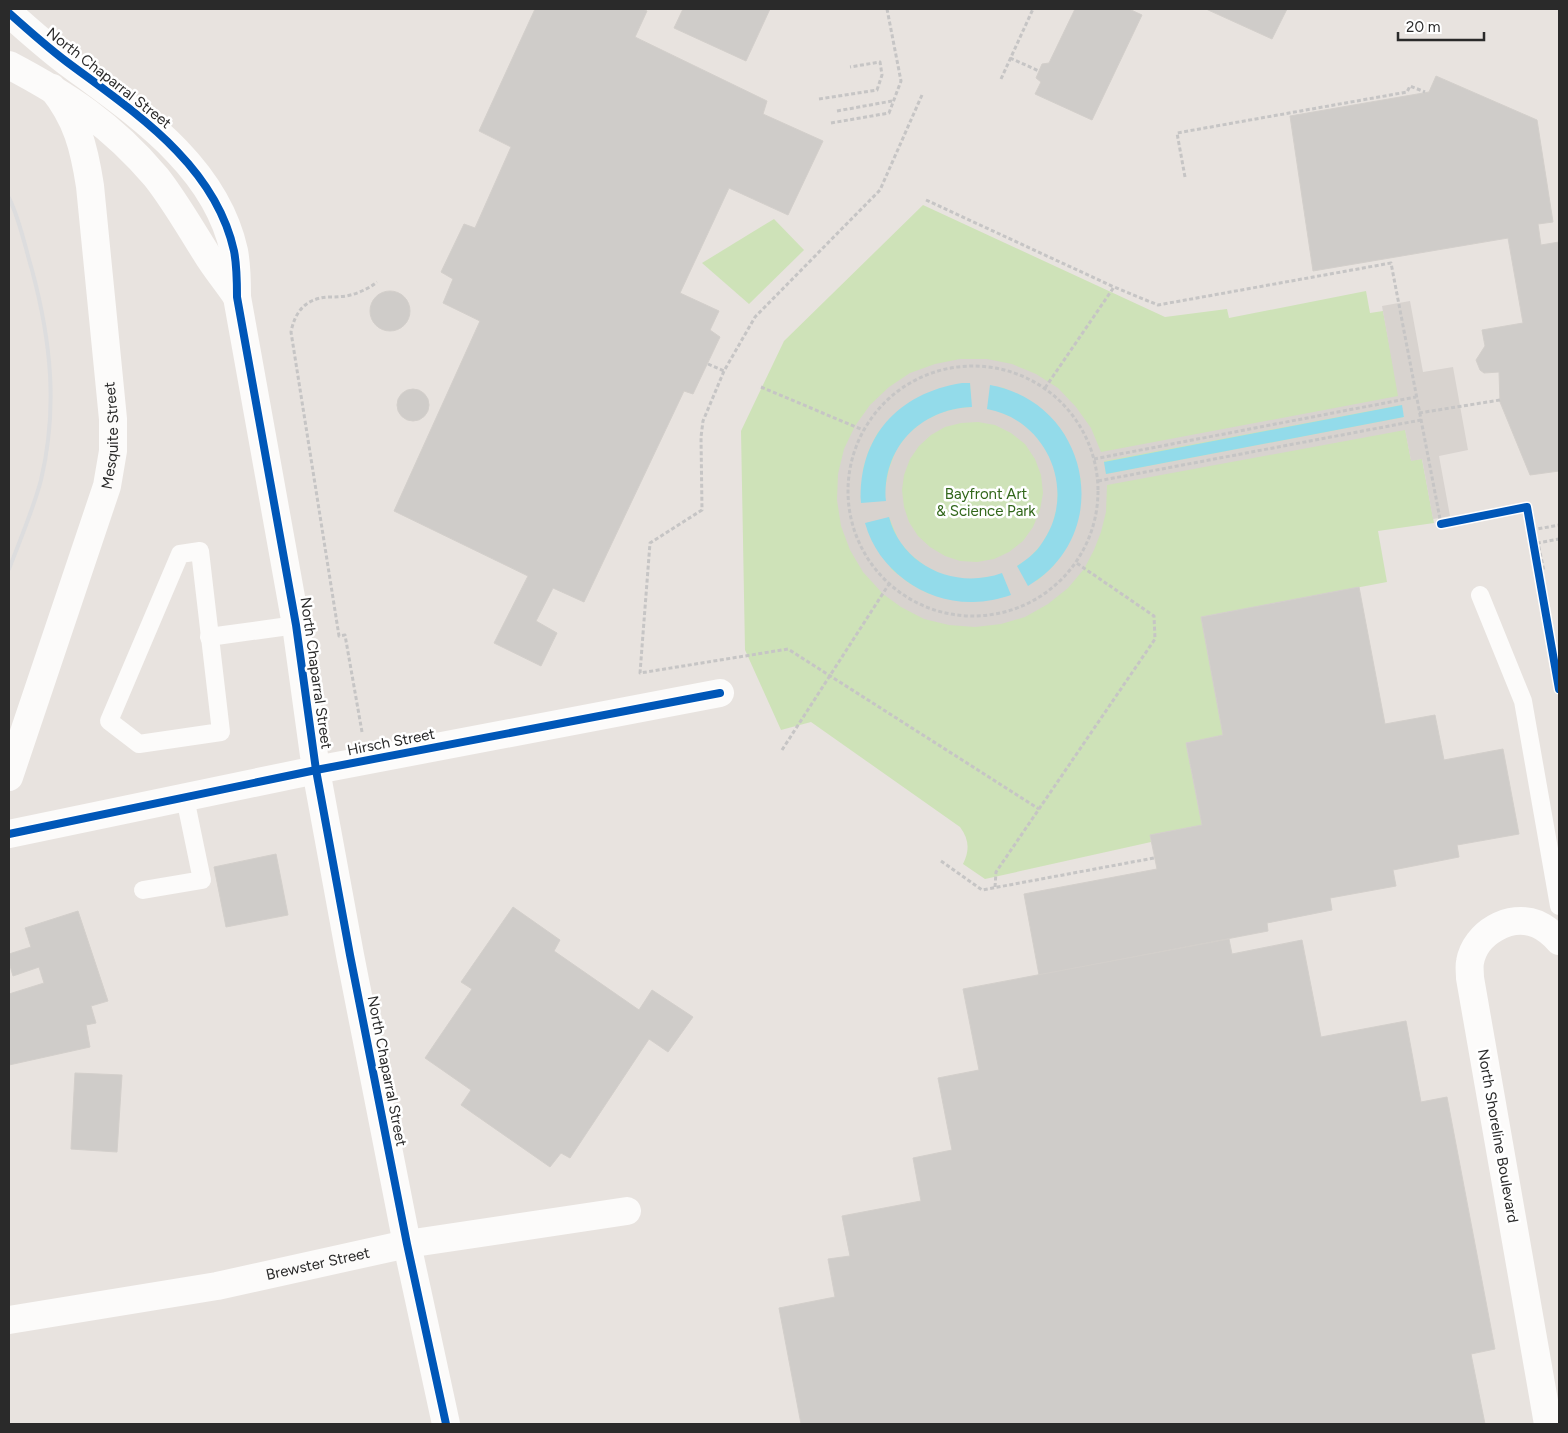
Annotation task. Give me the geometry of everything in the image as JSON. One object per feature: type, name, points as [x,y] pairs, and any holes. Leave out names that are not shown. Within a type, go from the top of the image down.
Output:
[{"type":"street","name":"North Chaparral Street","points":[[10,16],[36,38],[139,115],[163,137],[188,164],[210,195],[228,232],[236,268],[237,297],[296,625],[316,770],[407,1244],[446,1424]]},
{"type":"street","name":"North Chaparral Street","points":[[9,65],[52,88],[98,121],[128,148],[156,178],[184,216],[207,255],[237,297]]},
{"type":"street","name":"Mesquite Street","points":[[9,776],[107,486],[112,451],[113,419],[110,378],[86,160],[74,121],[52,88]]},
{"type":"street","name":"Hirsch Street","points":[[9,834],[316,770],[720,693]]},
{"type":"street","name":"North Shoreline Boulevard","points":[[1548,1424],[1470,978],[1470,961],[1476,945],[1488,933],[1502,924],[1519,921],[1536,924],[1551,932],[1559,941]]},
{"type":"street","name":"Brewster Street","points":[[9,1320],[217,1286],[407,1244],[627,1211]]},
{"type":"lane","points":[[200,551],[209,637],[221,732],[139,744],[109,721],[180,554],[200,551]]},
{"type":"lane","points":[[1480,595],[1523,701],[1559,906]]},
{"type":"lane","points":[[209,637],[296,625]]},
{"type":"lane","points":[[143,890],[202,880],[185,798]]},
{"type":"path","points":[[831,123],[889,113],[901,81],[887,9]]},
{"type":"path","points":[[1001,79],[1033,9]]},
{"type":"path","points":[[1010,58],[1039,71]]},
{"type":"path","points":[[820,99],[877,90],[882,75],[880,62],[850,67]]},
{"type":"path","points":[[1185,177],[1177,133],[1407,92],[1410,86],[1425,92]]},
{"type":"path","points":[[639,680],[650,543],[702,510],[701,438],[703,421],[724,371],[755,317],[880,190],[922,95]]},
{"type":"path","points":[[837,111],[893,101]]},
{"type":"path","points":[[926,200],[1114,287],[1158,305],[1391,263],[1441,524]]},
{"type":"path","points":[[370,730],[361,732],[345,635],[339,636],[291,332],[294,320],[304,305],[314,300],[354,294],[371,287],[377,282]]},
{"type":"path","points":[[1045,388],[1114,287]]},
{"type":"path","points":[[708,364],[724,371]]},
{"type":"path","points":[[977,366],[1000,369],[1022,376],[1045,388],[1060,400],[1075,418],[1086,437],[1094,459],[1098,481],[1098,504],[1093,526],[1085,547],[1075,562],[1057,583],[1038,597],[1017,608],[994,613],[971,615],[948,613],[925,606],[904,595],[889,584],[871,563],[859,543],[851,521],[848,498],[848,474],[854,451],[863,430],[876,411],[911,382],[932,373],[954,367],[977,366]]},
{"type":"path","points":[[761,387],[863,430]]},
{"type":"path","points":[[1094,459],[1416,397]]},
{"type":"path","points":[[1419,412],[1500,400]]},
{"type":"path","points":[[1098,481],[1421,420]]},
{"type":"path","points":[[1532,530],[1559,525]]},
{"type":"path","points":[[1539,572],[1544,570],[1538,543],[1559,539]]},
{"type":"path","points":[[995,887],[996,872],[1155,639],[1154,616],[1075,562]]},
{"type":"path","points":[[782,750],[831,677],[889,584]]},
{"type":"path","points":[[640,673],[788,649],[1039,809]]},
{"type":"path","points":[[941,861],[982,890],[1154,858]]},
{"type":"green space","name":"Bayfront Art & Science Park","points":[[923,205],[1165,317],[1227,309],[1229,318],[1366,291],[1370,313],[1383,311],[1411,460],[1422,459],[1434,523],[1378,531],[1387,582],[1201,617],[1223,735],[1186,743],[1202,825],[1150,835],[1151,842],[985,879],[963,864],[968,845],[960,827],[811,722],[781,730],[745,650],[741,431],[784,341]]},
{"type":"green space","points":[[774,219],[804,250],[749,304],[702,263]]},
{"type":"shaded area","points":[[1410,301],[1423,372],[1453,367],[1468,450],[1439,456],[1450,516],[1433,519],[1422,459],[1411,461],[1405,430],[1107,485],[1106,512],[1101,532],[1084,569],[1068,588],[1048,604],[1025,617],[1001,624],[975,627],[949,625],[924,619],[901,607],[883,594],[863,572],[850,550],[841,526],[837,500],[838,474],[844,449],[855,426],[870,405],[889,387],[910,373],[935,364],[960,359],[987,359],[1012,364],[1036,374],[1058,388],[1076,407],[1091,428],[1101,452],[1398,396],[1382,306]],"holes":[[[970,383],[971,407],[940,413],[922,422],[907,435],[896,450],[885,488],[863,469],[869,450],[878,432]],[[1003,387],[1081,479],[1076,526],[1067,546],[1054,565],[1037,581],[1017,566],[1028,559],[1042,544],[1052,526],[1057,507],[1058,486],[1054,466],[1045,448],[1033,432],[1016,419],[988,409]],[[1401,405],[1404,417],[1106,474],[1104,461]],[[978,422],[995,425],[1011,433],[1025,444],[1035,459],[1041,475],[1043,493],[1040,510],[1033,527],[1023,541],[1009,552],[994,559],[977,562],[960,561],[945,556],[930,547],[918,536],[909,522],[904,507],[902,490],[904,475],[910,459],[919,446],[931,435],[945,427],[961,423]],[[889,517],[899,541],[910,554],[925,566],[941,574],[958,579],[994,576],[929,594],[909,583],[891,569]]]},
{"type":"water","points":[[970,383],[972,407],[953,409],[936,415],[920,424],[897,449],[890,465],[886,482],[886,501],[861,503],[862,479],[867,458],[875,439],[886,422],[901,408],[919,397],[939,388]]},
{"type":"water","points":[[990,385],[1024,397],[1050,417],[1069,443],[1080,473],[1081,504],[1073,535],[1056,563],[1028,586],[1017,566],[1037,550],[1052,523],[1057,502],[1057,481],[1051,461],[1041,443],[1026,427],[1008,416],[987,409]]},
{"type":"water","points":[[1402,405],[1404,417],[1106,474],[1104,462]]},
{"type":"water","points":[[889,517],[896,534],[906,549],[918,561],[933,570],[949,576],[966,578],[984,577],[1002,573],[1011,595],[983,601],[955,601],[937,597],[921,590],[892,569],[880,555],[871,540],[865,523]]},
{"type":"building","points":[[535,9],[642,9],[647,11],[635,37],[767,101],[763,114],[823,141],[788,215],[729,188],[680,293],[719,311],[710,330],[720,337],[693,394],[684,391],[584,602],[553,588],[536,621],[557,633],[541,666],[494,643],[528,576],[394,511],[480,321],[443,303],[453,279],[441,272],[464,224],[475,228],[511,147],[479,131]]},
{"type":"building","points":[[683,9],[770,9],[746,61],[674,28]]},
{"type":"building","points":[[1075,9],[1129,9],[1142,15],[1092,120],[1035,94],[1041,82],[1036,78],[1042,64],[1049,63]]},
{"type":"building","points":[[1206,9],[1287,9],[1272,39]]},
{"type":"building","points":[[1436,76],[1537,120],[1553,222],[1538,224],[1541,245],[1559,242],[1559,471],[1530,475],[1500,402],[1499,372],[1484,373],[1480,370],[1476,360],[1485,346],[1482,330],[1523,323],[1508,238],[1313,271],[1290,116],[1429,92]]},
{"type":"building","points":[[390,291],[401,294],[407,300],[410,311],[407,322],[401,328],[390,331],[379,328],[373,322],[370,311],[373,300],[379,294]]},
{"type":"building","points":[[413,389],[419,390],[424,394],[428,399],[428,411],[424,416],[419,420],[413,421],[407,420],[402,416],[398,411],[397,405],[398,399],[402,394],[407,390]]},
{"type":"building","points":[[1359,587],[1385,724],[1435,715],[1444,760],[1503,749],[1519,834],[1457,845],[1459,857],[1393,870],[1396,886],[1330,898],[1332,910],[1267,923],[1268,931],[1039,975],[1024,894],[1157,869],[1150,835],[1202,825],[1186,743],[1223,735],[1201,617]]},
{"type":"building","points":[[276,854],[288,915],[226,927],[214,867]]},
{"type":"building","points":[[513,907],[560,940],[554,951],[639,1010],[652,990],[693,1017],[668,1052],[649,1039],[570,1158],[561,1153],[550,1167],[461,1105],[471,1090],[425,1058],[472,989],[461,982]]},
{"type":"building","points":[[78,911],[108,1001],[91,1006],[96,1023],[86,1025],[90,1047],[9,1065],[9,994],[44,983],[39,967],[13,976],[9,954],[31,947],[25,928]]},
{"type":"building","points":[[1229,939],[1232,954],[1302,940],[1321,1037],[1406,1021],[1421,1102],[1447,1097],[1495,1349],[1471,1354],[1485,1424],[801,1424],[779,1308],[835,1297],[828,1259],[850,1256],[842,1216],[921,1201],[913,1158],[952,1150],[938,1078],[979,1070],[963,989]]},
{"type":"building","points":[[75,1073],[122,1075],[117,1152],[71,1149]]},
{"type":"railway","points":[[9,198],[19,224],[39,296],[48,349],[51,401],[46,453],[41,480],[9,569]]},
{"type":"cycle path","points":[[9,13],[52,50],[144,121],[190,166],[209,192],[224,220],[234,251],[237,297],[296,625],[316,770],[407,1244],[446,1424]]},
{"type":"cycle path","points":[[1441,524],[1527,507],[1559,689]]},
{"type":"cycle path","points":[[9,834],[316,770],[720,693]]}]
